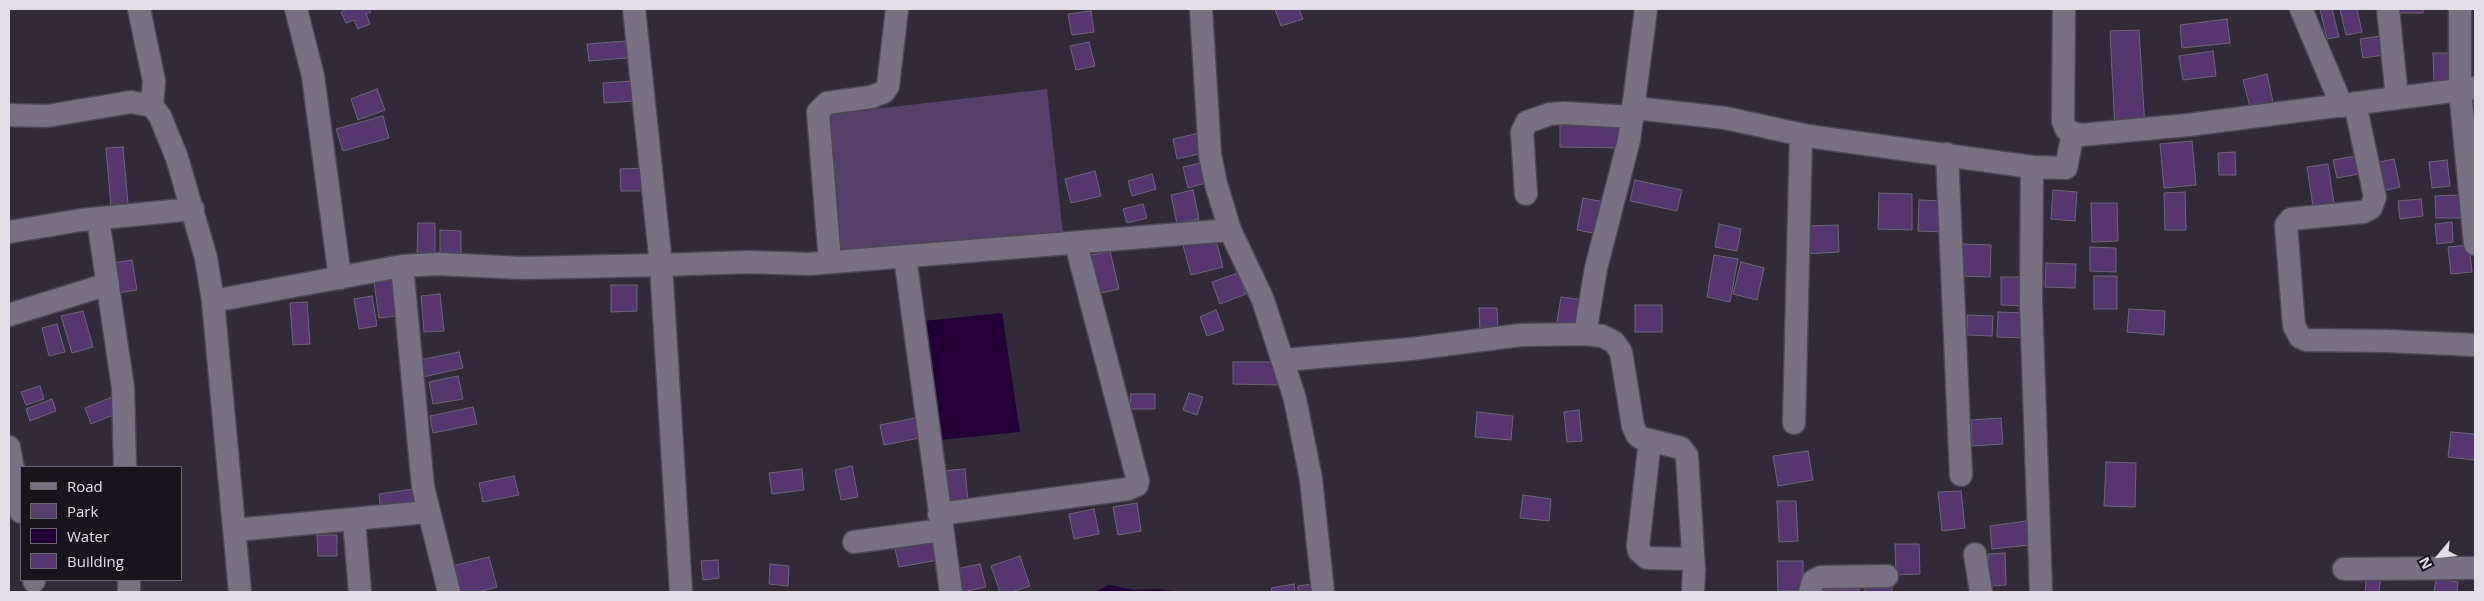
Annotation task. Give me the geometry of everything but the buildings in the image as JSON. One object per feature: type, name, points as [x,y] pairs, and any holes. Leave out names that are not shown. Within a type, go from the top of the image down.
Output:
[{"type":"street","points":[[139,9],[153,74],[152,106],[160,116],[177,158],[206,258],[213,301],[240,592]]},
{"type":"street","points":[[296,9],[313,76],[340,278]]},
{"type":"street","points":[[634,9],[661,264],[681,592]]},
{"type":"street","points":[[812,263],[818,112],[827,103],[871,98],[884,92],[888,86],[897,9]]},
{"type":"street","points":[[1201,9],[1210,155],[1216,184],[1230,230],[1263,300],[1284,360],[1311,479],[1323,592]]},
{"type":"street","points":[[1585,334],[1596,268],[1634,112],[1646,9]]},
{"type":"street","points":[[2064,9],[2063,121],[2066,128],[2073,134],[2081,135],[2188,125],[2468,89]]},
{"type":"street","points":[[2301,9],[2348,105],[2375,197],[2371,208],[2363,212],[2291,219],[2286,225],[2294,326],[2300,337],[2306,340],[2387,341],[2475,346]]},
{"type":"street","points":[[2388,9],[2397,98]]},
{"type":"street","points":[[2460,9],[2468,89],[2475,244]]},
{"type":"street","points":[[9,115],[47,116],[131,102],[152,106]]},
{"type":"street","points":[[1526,194],[1522,132],[1527,122],[1550,114],[1634,112],[1725,118],[1801,135],[2032,167],[2066,168],[2073,134]]},
{"type":"street","points":[[1794,423],[1801,135]]},
{"type":"street","points":[[1947,154],[1961,475]]},
{"type":"street","points":[[2032,167],[2031,302],[2041,592]]},
{"type":"street","points":[[9,232],[98,219],[193,209]]},
{"type":"street","points":[[98,219],[122,388],[125,466]]},
{"type":"street","points":[[213,301],[402,266],[438,264],[523,268],[661,264],[812,263],[1076,244],[1230,230]]},
{"type":"street","points":[[854,542],[940,522],[1138,486],[1076,244]]},
{"type":"street","points":[[905,257],[951,592]]},
{"type":"street","points":[[402,266],[423,487],[448,592]]},
{"type":"street","points":[[9,315],[108,284]]},
{"type":"street","points":[[1284,360],[1411,349],[1521,335],[1585,334],[1602,336],[1614,342],[1620,352],[1635,431],[1641,438],[1681,448],[1687,456],[1694,559],[1693,592]]},
{"type":"street","points":[[1650,440],[1638,546],[1639,552],[1647,558],[1694,559]]},
{"type":"street","points":[[9,447],[20,507]]},
{"type":"street","points":[[235,530],[428,512]]},
{"type":"street","points":[[354,520],[360,592]]},
{"type":"street","points":[[1975,554],[1981,592]]},
{"type":"street","points":[[2344,569],[2475,568]]},
{"type":"street","points":[[1810,592],[1813,581],[1821,577],[1887,576]]},
{"type":"green space","points":[[1047,89],[1063,233],[840,250],[823,115]]},
{"type":"water","points":[[1002,313],[1020,432],[939,440],[923,321]]},
{"type":"water","points":[[1109,585],[1134,590],[1157,589],[1181,592],[1094,592]]}]
